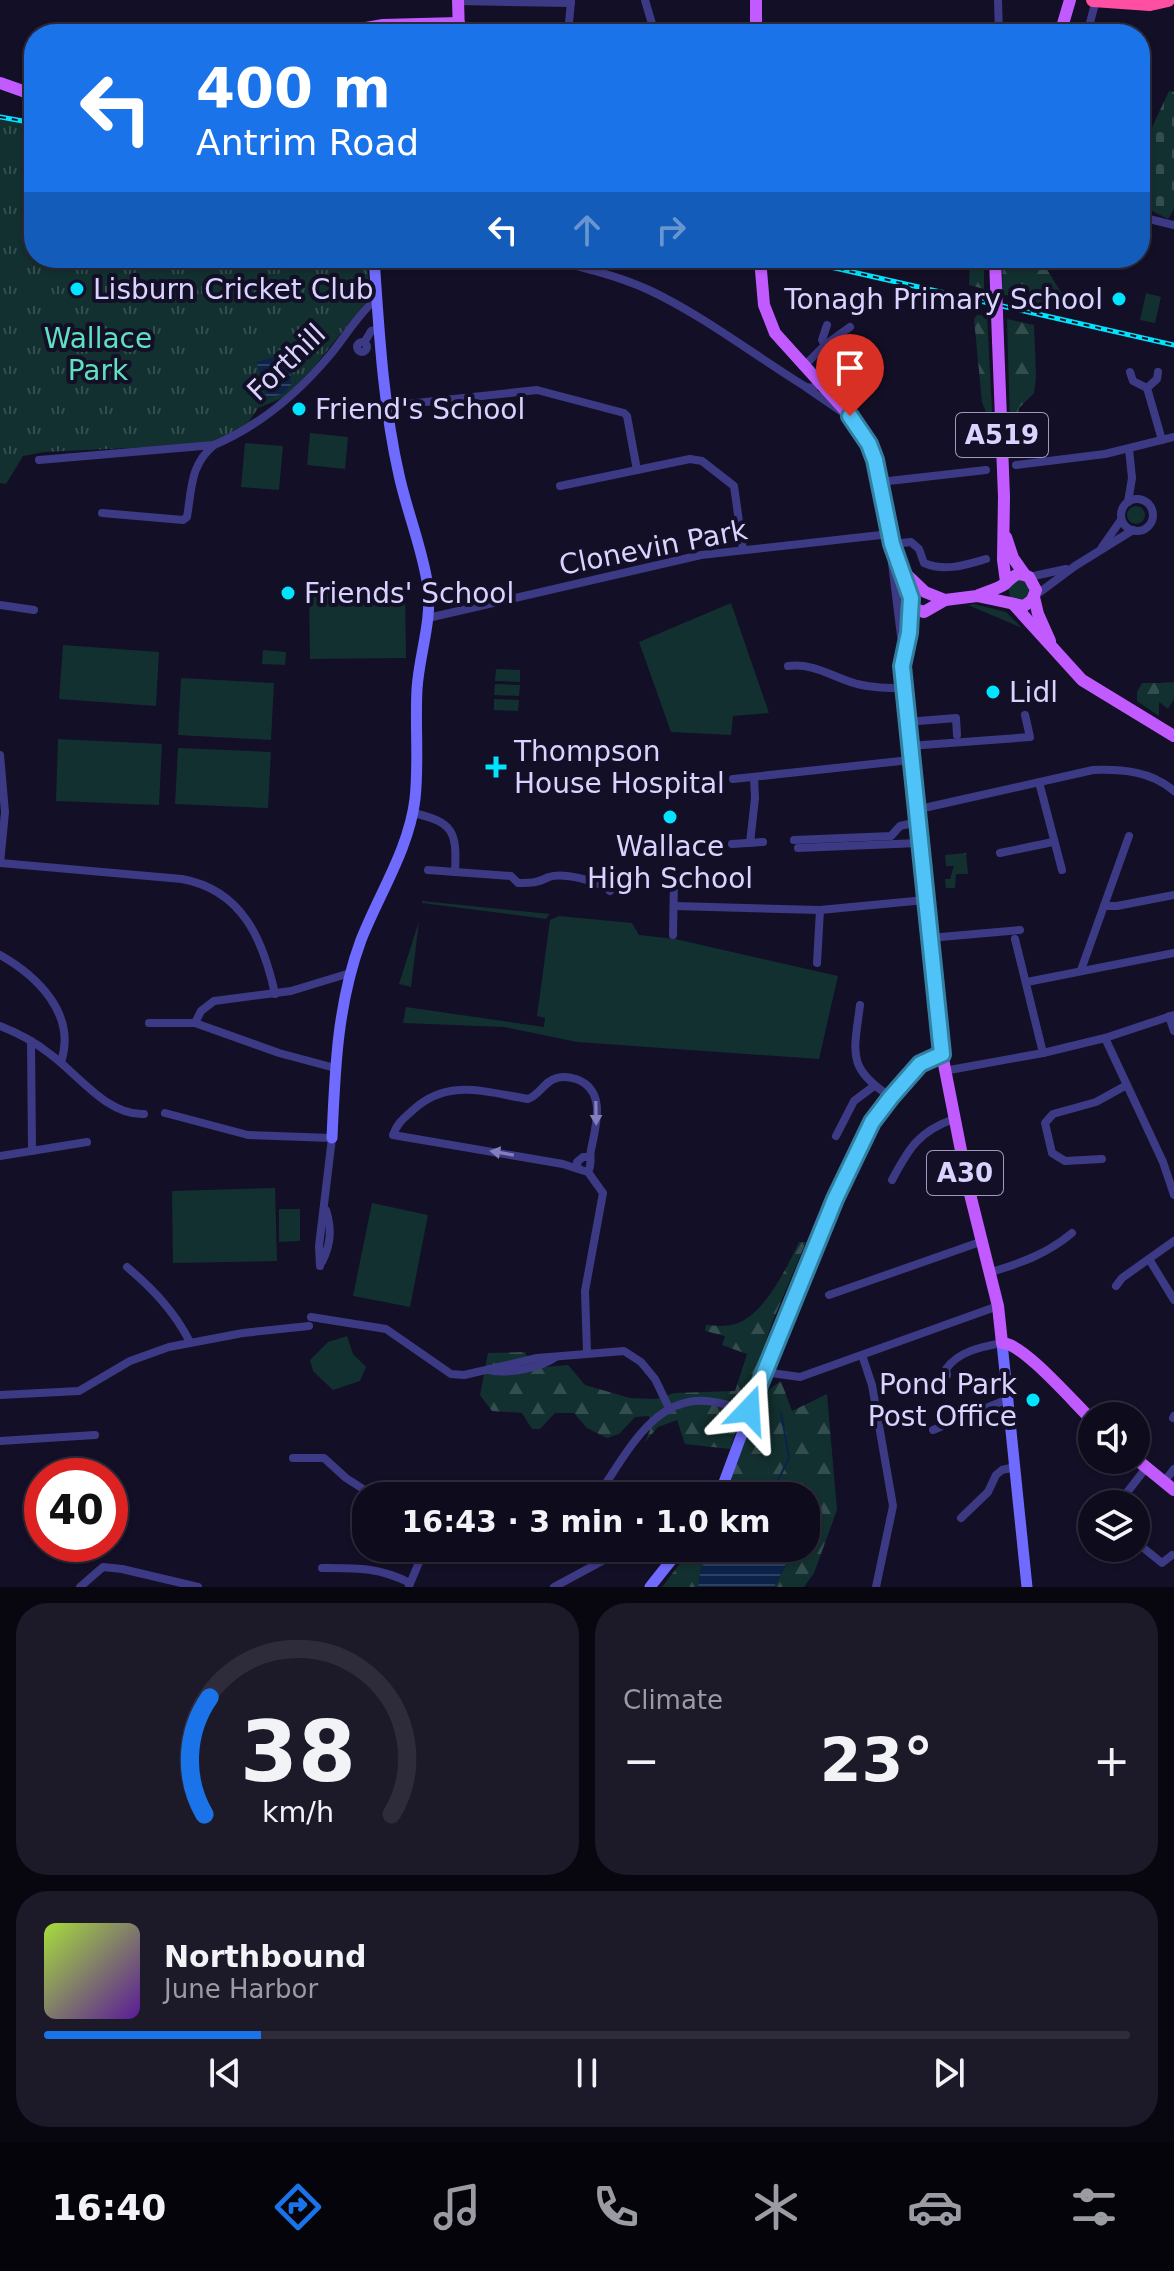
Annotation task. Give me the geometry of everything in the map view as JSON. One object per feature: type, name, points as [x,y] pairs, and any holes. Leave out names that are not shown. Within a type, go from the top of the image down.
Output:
[{"type":"highway","points":[[1095,0],[1150,4],[1168,0]]},
{"type":"main road","points":[[458,0],[459,24]]},
{"type":"main road","points":[[756,0],[756,24]]},
{"type":"main road","points":[[1063,24],[1070,0]]},
{"type":"main road","points":[[0,83],[24,91]]},
{"type":"main road","name":"A30","points":[[760,268],[762,297],[768,320],[803,367],[812,386],[850,416],[869,444],[893,545],[902,569],[908,602],[903,688],[944,1071],[991,1272],[1002,1343]]},
{"type":"main road","name":"A519","points":[[995,268],[1004,594],[1082,680],[1174,736]]},
{"type":"main road","name":"A519","points":[[1004,530],[1013,558],[1035,586],[1038,614],[1057,655]]},
{"type":"main road","name":"A30","points":[[902,569],[926,593],[945,600]]},
{"type":"main road","points":[[1005,583],[1015,574],[1027,576]]},
{"type":"main road","name":"A30","points":[[905,634],[928,609],[945,600],[977,596],[1005,583]]},
{"type":"main road","points":[[916,593],[926,593],[931,599],[928,609],[917,611],[908,602],[916,593]]},
{"type":"main road","name":"A30","points":[[977,596],[1012,604]]},
{"type":"main road","points":[[1012,604],[1024,606],[1035,596]]},
{"type":"main road","points":[[1002,1343],[1023,1352],[1078,1406]]},
{"type":"main road","points":[[1150,1471],[1169,1486]]},
{"type":"street","points":[[458,0],[571,2],[569,24]]},
{"type":"street","points":[[645,0],[652,24]]},
{"type":"street","points":[[998,0],[999,24]]},
{"type":"street","points":[[1089,24],[1095,0]]},
{"type":"street","points":[[1150,219],[1174,225]]},
{"type":"street","points":[[326,1208],[317,1224],[315,1246],[320,1266],[329,1247],[331,1226],[326,1208],[340,1017],[350,973],[367,925],[407,834],[413,813],[417,688],[428,618],[427,584],[398,472],[388,406],[375,268]]},
{"type":"street","points":[[579,268],[649,290],[812,386]]},
{"type":"street","name":"Forthill","points":[[39,460],[214,445],[233,437],[286,400],[327,358],[377,298]]},
{"type":"street","points":[[825,345],[822,340],[827,325]]},
{"type":"street","points":[[803,367],[825,345],[850,327]]},
{"type":"street","points":[[364,343],[371,331],[380,329]]},
{"type":"street","points":[[1130,372],[1133,381],[1147,388],[1162,440]]},
{"type":"street","points":[[1147,388],[1157,379],[1158,372]]},
{"type":"street","points":[[388,406],[543,390],[624,413],[637,470]]},
{"type":"street","points":[[1016,465],[1129,449],[1174,437]]},
{"type":"street","name":"Forthill","points":[[102,513],[183,520],[187,517],[194,472],[201,457],[214,445]]},
{"type":"street","points":[[1097,554],[1117,530],[1121,511],[1128,502],[1132,478],[1129,449]]},
{"type":"street","points":[[560,486],[690,459],[702,461],[734,486],[743,550]]},
{"type":"street","points":[[880,482],[986,470]]},
{"type":"street","points":[[1035,596],[1075,566],[1151,522],[1152,512],[1132,478]]},
{"type":"street","points":[[1128,502],[1143,500]]},
{"type":"street","points":[[1121,520],[1133,530]]},
{"type":"street","points":[[908,602],[892,563],[893,545],[911,542],[919,549],[924,563],[932,566],[955,568],[986,559]]},
{"type":"street","name":"Clonevin Park","points":[[428,618],[622,572],[743,550],[893,545]]},
{"type":"street","points":[[1027,576],[1047,575],[1075,566]]},
{"type":"street","points":[[0,605],[34,610]]},
{"type":"street","points":[[788,666],[815,666],[848,681],[878,688],[903,688]]},
{"type":"street","points":[[909,746],[1030,737],[1025,715]]},
{"type":"street","points":[[906,722],[956,718],[957,735]]},
{"type":"street","points":[[0,755],[5,812],[0,863],[182,879],[208,886],[231,900],[250,927],[260,945],[275,994]]},
{"type":"street","points":[[733,779],[910,760]]},
{"type":"street","points":[[919,843],[796,844],[891,836],[916,816],[1093,770],[1143,773],[1174,791]]},
{"type":"street","points":[[750,843],[754,777]]},
{"type":"street","points":[[1039,782],[1062,870]]},
{"type":"street","points":[[413,813],[439,821],[452,832],[456,842],[455,872]]},
{"type":"street","points":[[1081,970],[1129,836]]},
{"type":"street","points":[[732,844],[763,842]]},
{"type":"street","points":[[1000,853],[1053,842]]},
{"type":"street","points":[[428,870],[511,876],[518,883],[541,883],[551,876],[596,880],[608,888],[610,877]]},
{"type":"street","points":[[673,935],[674,880]]},
{"type":"street","points":[[1104,906],[1174,895]]},
{"type":"street","points":[[674,906],[820,910],[925,900]]},
{"type":"street","points":[[817,963],[820,910]]},
{"type":"street","points":[[928,938],[1018,934],[1043,1053]]},
{"type":"street","points":[[1027,982],[1174,953]]},
{"type":"street","points":[[0,955],[31,974],[53,1002],[63,1033],[61,1062]]},
{"type":"street","points":[[195,1023],[201,1011],[214,1001],[299,990],[350,973]]},
{"type":"street","points":[[860,1005],[855,1054],[860,1073],[891,1097]]},
{"type":"street","points":[[944,1071],[1105,1038],[1171,1015],[1174,1031]]},
{"type":"street","points":[[149,1023],[195,1023],[279,1053],[335,1068]]},
{"type":"street","points":[[0,1026],[31,1041],[61,1062],[87,1086],[128,1113],[144,1114]]},
{"type":"street","points":[[1105,1038],[1163,1162],[1174,1195]]},
{"type":"street","points":[[31,1041],[32,1151]]},
{"type":"street","points":[[724,1482],[749,1410],[845,1175],[872,1122],[920,1064],[942,1054]]},
{"type":"street","points":[[587,1353],[585,1291],[603,1193],[588,1172],[563,1164],[393,1135],[401,1120],[426,1098],[439,1092],[473,1090],[528,1099],[534,1097],[550,1080],[569,1077],[582,1081],[594,1093],[598,1118],[590,1157],[593,1161],[588,1172]]},
{"type":"street","points":[[836,1136],[854,1101],[874,1086]]},
{"type":"street","points":[[1102,1159],[1065,1161],[1052,1153],[1045,1123],[1053,1114],[1096,1102],[1125,1086]]},
{"type":"street","points":[[165,1113],[248,1135],[332,1138]]},
{"type":"street","points":[[892,1180],[909,1148],[932,1127],[954,1119]]},
{"type":"street","points":[[0,1156],[87,1142]]},
{"type":"street","points":[[578,1169],[576,1165],[580,1159],[590,1157]]},
{"type":"street","points":[[1163,1162],[1174,1159]]},
{"type":"street","points":[[991,1272],[1033,1259],[1072,1233]]},
{"type":"street","points":[[829,1295],[983,1241]]},
{"type":"street","points":[[1116,1286],[1122,1278],[1174,1241]]},
{"type":"street","points":[[1149,1259],[1174,1300]]},
{"type":"street","points":[[127,1267],[157,1292],[190,1342]]},
{"type":"street","points":[[764,1372],[800,1377],[998,1306]]},
{"type":"street","points":[[0,1395],[79,1391],[130,1361],[190,1342],[310,1321],[386,1329],[451,1374],[464,1375],[537,1358],[624,1351],[641,1362],[655,1379],[670,1410]]},
{"type":"street","points":[[947,1375],[946,1369],[959,1356],[1002,1343],[1027,1587]]},
{"type":"street","points":[[862,1355],[872,1385],[893,1506],[876,1587]]},
{"type":"street","points":[[933,1430],[1008,1399]]},
{"type":"street","points":[[608,1482],[645,1426],[681,1404],[705,1401],[749,1410]]},
{"type":"street","points":[[0,1441],[95,1435]]},
{"type":"street","points":[[293,1458],[324,1458],[352,1482]]},
{"type":"street","points":[[961,1518],[988,1492],[996,1475],[1015,1467]]},
{"type":"street","points":[[1169,1486],[1174,1469]]},
{"type":"street","points":[[1150,1553],[1162,1563],[1172,1555]]},
{"type":"street","points":[[322,1568],[372,1568],[388,1572],[409,1585],[419,1562]]},
{"type":"street","points":[[554,1587],[600,1562]]},
{"type":"street","points":[[650,1587],[670,1562]]},
{"type":"street","points":[[80,1587],[103,1567],[198,1587]]},
{"type":"green space","points":[[1169,91],[1174,92],[1174,209],[1168,219],[1150,210],[1150,132]]},
{"type":"green space","name":"Wallace Park","points":[[0,120],[24,124],[24,268],[368,268],[370,297],[314,367],[285,397],[258,408],[248,423],[213,444],[44,452],[23,456],[6,484],[0,483]]},
{"type":"green space","points":[[970,268],[984,268],[984,289],[969,285]]},
{"type":"green space","points":[[1003,268],[1046,268],[1073,312],[1002,294]]},
{"type":"green space","points":[[1146,293],[1161,297],[1155,323],[1140,320]]},
{"type":"green space","points":[[977,315],[987,316],[993,430],[982,402],[974,319]]},
{"type":"green space","points":[[1007,319],[1034,325],[1036,377],[1034,393],[1019,408],[1011,458]]},
{"type":"green space","points":[[310,433],[348,437],[345,469],[307,465]]},
{"type":"green space","points":[[245,443],[283,446],[279,490],[241,487]]},
{"type":"green space","points":[[1136,506],[1145,515],[1136,524],[1127,515]]},
{"type":"green space","points":[[1024,578],[1031,594],[1022,601],[1010,597],[1008,585]]},
{"type":"green space","points":[[309,590],[405,590],[406,658],[310,659]]},
{"type":"green space","points":[[731,603],[769,713],[733,716],[731,735],[671,732],[639,642]]},
{"type":"green space","points":[[968,605],[1006,612],[1022,628]]},
{"type":"green space","points":[[63,645],[159,652],[156,706],[59,699]]},
{"type":"green space","points":[[263,650],[286,652],[285,665],[262,664]]},
{"type":"green space","points":[[496,669],[520,670],[520,682],[495,681]]},
{"type":"green space","points":[[181,678],[274,683],[271,740],[178,735]]},
{"type":"green space","points":[[1174,682],[1174,699],[1168,709],[1159,702],[1159,683]]},
{"type":"green space","points":[[1142,683],[1159,683],[1159,716],[1137,701],[1137,692]]},
{"type":"green space","points":[[495,684],[520,685],[519,696],[494,695]]},
{"type":"green space","points":[[494,699],[519,700],[518,711],[494,710]]},
{"type":"green space","points":[[58,739],[162,744],[159,805],[56,801]]},
{"type":"green space","points":[[178,748],[271,752],[268,808],[175,804]]},
{"type":"green space","points":[[966,853],[968,874],[956,874],[955,888],[946,888],[945,879],[950,879],[954,866],[946,866],[945,855]]},
{"type":"green space","points":[[422,901],[550,914],[546,919]]},
{"type":"green space","points":[[559,916],[632,923],[639,935],[675,939],[838,976],[819,1059],[577,1042],[504,1027],[403,1023],[406,1007],[544,1027],[545,1018],[537,1016],[550,920]]},
{"type":"green space","points":[[419,921],[411,987],[399,984]]},
{"type":"green space","points":[[275,1188],[277,1261],[173,1263],[172,1191]]},
{"type":"green space","points":[[372,1203],[428,1215],[410,1307],[353,1296]]},
{"type":"green space","points":[[279,1209],[300,1209],[300,1241],[279,1242]]},
{"type":"green space","points":[[799,1242],[806,1242],[772,1323],[730,1449],[685,1444],[677,1420],[658,1427],[645,1442],[650,1430],[649,1416],[635,1417],[619,1434],[607,1438],[587,1428],[574,1413],[555,1413],[540,1429],[532,1429],[522,1413],[492,1411],[480,1395],[488,1353],[525,1352],[533,1368],[568,1365],[585,1385],[630,1398],[656,1399],[674,1393],[735,1391],[747,1354],[722,1345],[725,1336],[705,1331],[706,1325],[734,1324],[758,1309],[774,1288]]},
{"type":"green space","points":[[347,1336],[353,1354],[366,1367],[360,1381],[333,1390],[313,1371],[310,1360],[328,1342]]},
{"type":"green space","points":[[781,1381],[792,1411],[827,1394],[837,1510],[820,1557],[820,1482],[730,1482],[761,1395]]},
{"type":"green space","points":[[681,1562],[705,1562],[698,1587],[662,1587]]},
{"type":"green space","points":[[788,1562],[818,1562],[804,1587],[774,1587]]},
{"type":"water","points":[[283,354],[290,359],[291,385],[282,394],[268,398],[257,362]]},
{"type":"water","points":[[705,1562],[787,1562],[774,1587],[698,1587]]},
{"type":"waterway","points":[[777,1482],[789,1458],[781,1412]]},
{"type":"railway","points":[[0,117],[24,121]]},
{"type":"railway","points":[[835,268],[1174,345]]},
{"type":"place","name":"Lisburn Cricket Club","points":[[77,289]]},
{"type":"place","name":"Tonagh Primary School","points":[[1119,299]]},
{"type":"place","name":"Friend's School","points":[[299,409]]},
{"type":"place","name":"Friends' School","points":[[288,593]]},
{"type":"place","name":"Lidl","points":[[993,692]]},
{"type":"place","name":"Thompson House Hospital","points":[[496,767]]},
{"type":"place","name":"Wallace High School","points":[[670,817]]},
{"type":"place","name":"Pond Park Post Office","points":[[1033,1400]]},
{"type":"route","points":[[749,1410],[845,1175],[872,1122],[920,1064],[942,1054],[902,666],[911,618],[911,598],[892,544],[875,460],[869,444],[850,416]]}]
